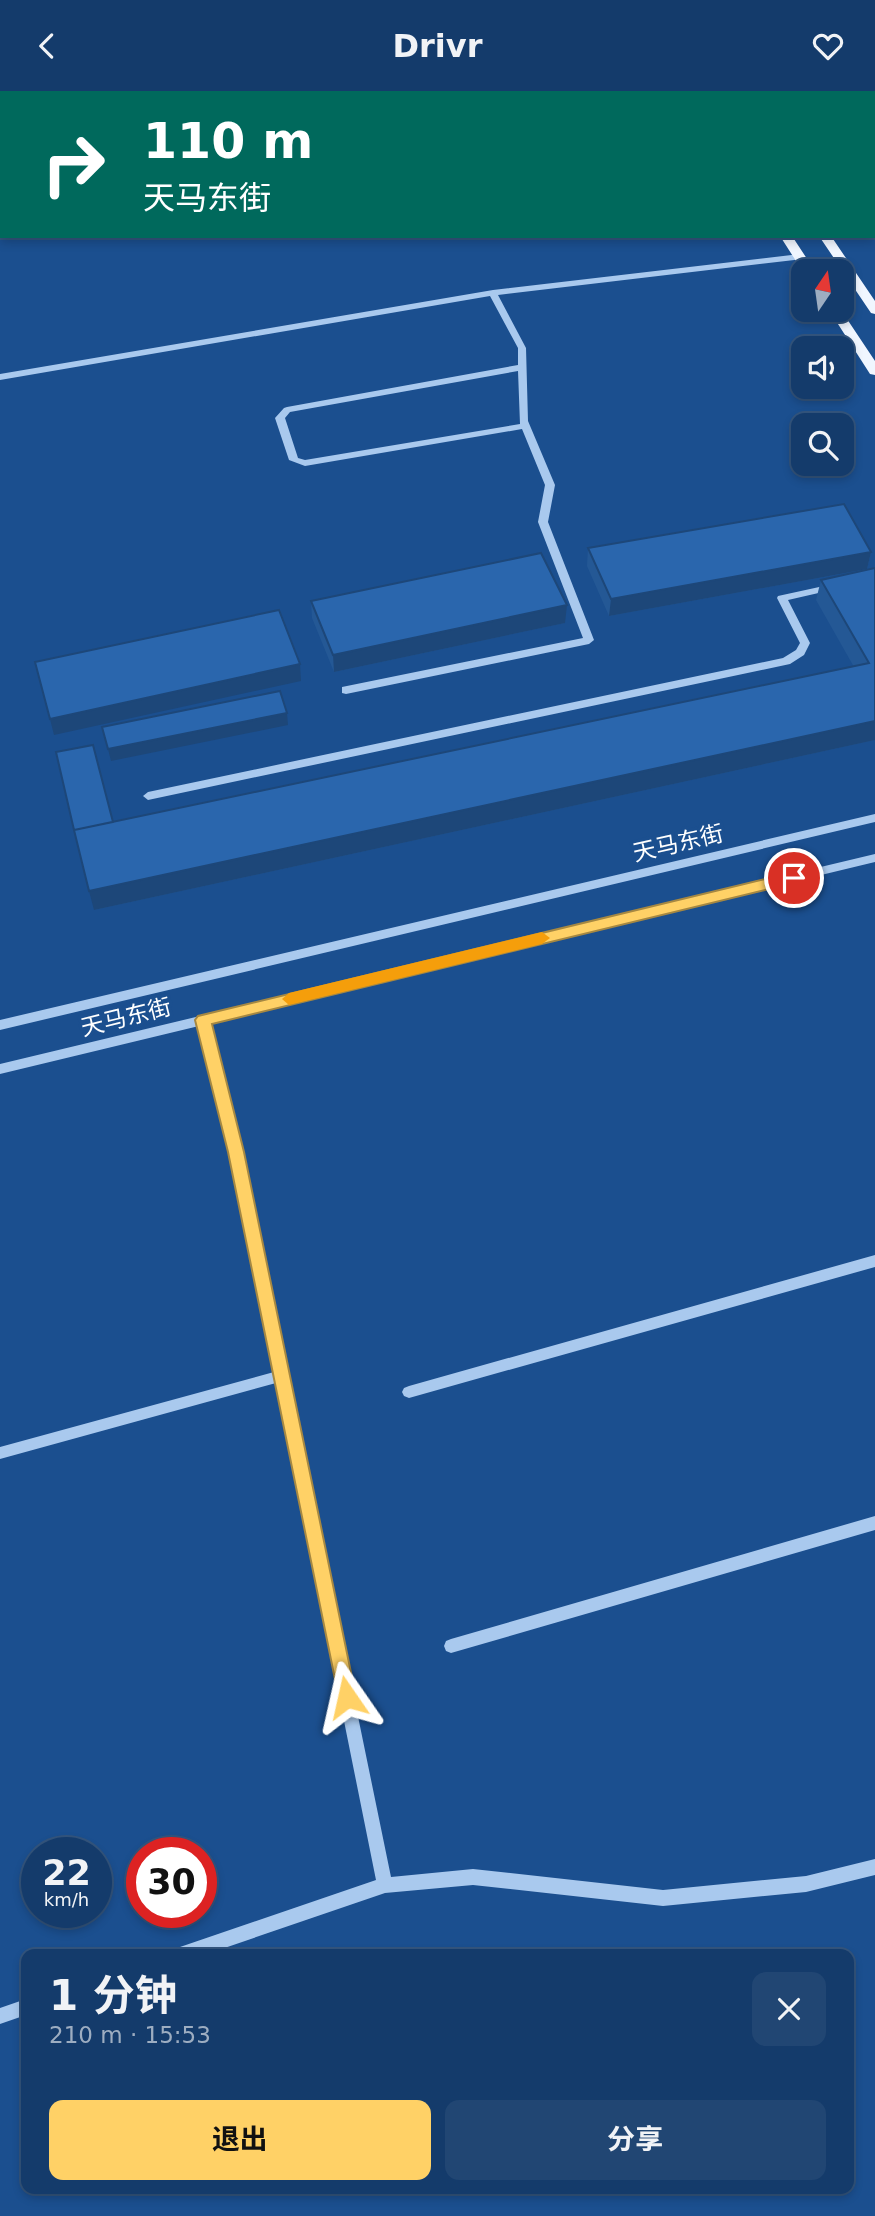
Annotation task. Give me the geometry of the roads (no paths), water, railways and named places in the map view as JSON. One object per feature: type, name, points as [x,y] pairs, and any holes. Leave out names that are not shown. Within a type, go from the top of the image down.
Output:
[{"type":"main road","points":[[787,238],[800,257]]},
{"type":"main road","points":[[826,238],[875,310]]},
{"type":"main road","points":[[843,322],[875,371]]},
{"type":"street","points":[[0,377],[493,293],[800,257]]},
{"type":"street","points":[[346,690],[589,640],[542,522],[550,485],[525,426],[522,348],[493,293]]},
{"type":"street","points":[[148,796],[786,661],[800,652],[805,643],[782,597],[848,584]]},
{"type":"street","name":"天马东街","points":[[0,1025],[875,818]]},
{"type":"street","name":"天马东街","points":[[0,1069],[875,858]]},
{"type":"street","points":[[203,1020],[236,1152],[385,1885]]},
{"type":"street","points":[[409,1392],[875,1261]]},
{"type":"street","points":[[0,1453],[281,1376]]},
{"type":"street","points":[[451,1646],[875,1523]]},
{"type":"street","points":[[198,1949],[385,1885],[474,1877],[663,1898],[806,1884],[875,1867]]},
{"type":"street","points":[[0,2017],[21,2009]]},
{"type":"lane","points":[[523,367],[287,410],[279,418],[294,460],[305,463],[525,426]]}]
